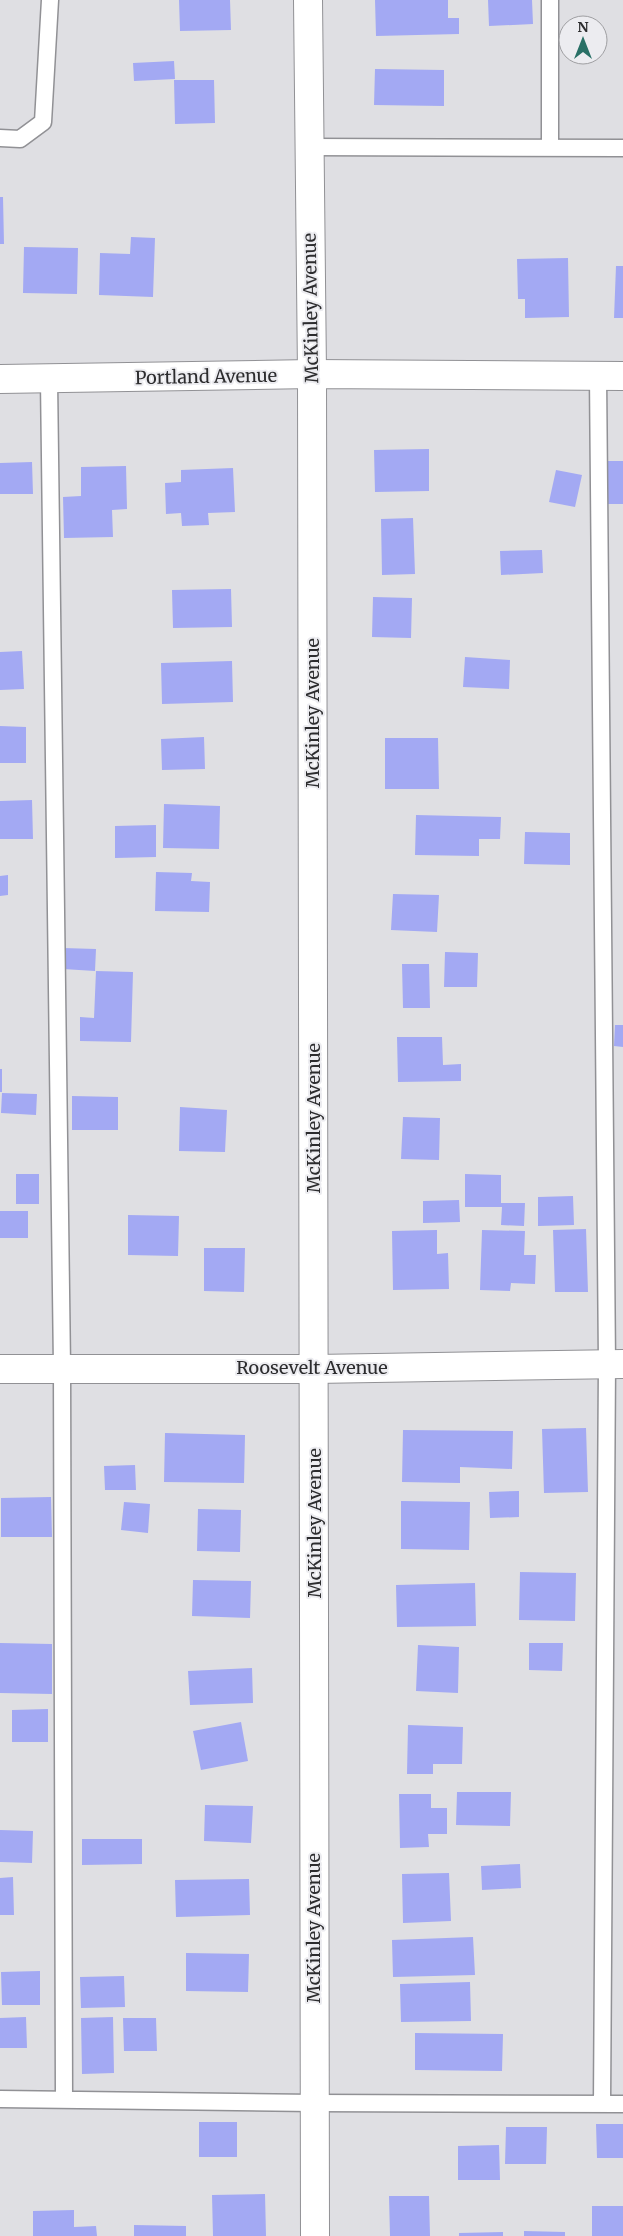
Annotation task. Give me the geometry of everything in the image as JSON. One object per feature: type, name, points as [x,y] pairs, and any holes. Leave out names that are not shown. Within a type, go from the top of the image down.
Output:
[{"type":"street","name":"McKinley Avenue","points":[[308,0],[308,147],[312,374],[315,2236]]},
{"type":"street","name":"Portland Avenue","points":[[0,379],[49,380],[312,374],[611,376]]},
{"type":"street","name":"Roosevelt Avenue","points":[[0,1368],[315,1369],[615,1364]]},
{"type":"lane","points":[[0,138],[20,139],[43,122],[50,0]]},
{"type":"lane","points":[[550,0],[550,148]]},
{"type":"lane","points":[[308,147],[623,148]]},
{"type":"lane","points":[[602,2104],[615,1364],[611,376]]},
{"type":"lane","points":[[49,380],[62,1367],[64,2100]]},
{"type":"lane","points":[[0,2099],[623,2104]]},
{"type":"building","points":[[179,0],[230,0],[231,30],[180,31]]},
{"type":"building","points":[[375,0],[448,0],[448,18],[459,18],[459,34],[376,36]]},
{"type":"building","points":[[488,0],[532,0],[533,24],[489,26]]},
{"type":"building","points":[[174,61],[175,79],[134,81],[133,63]]},
{"type":"building","points":[[375,69],[444,70],[444,106],[374,105]]},
{"type":"building","points":[[174,80],[214,80],[215,123],[175,124]]},
{"type":"building","points":[[0,197],[3,197],[4,244],[0,244]]},
{"type":"building","points":[[131,237],[155,238],[153,297],[99,295],[100,253],[130,254]]},
{"type":"building","points":[[24,247],[78,248],[77,294],[23,293]]},
{"type":"building","points":[[568,258],[569,317],[525,318],[525,299],[518,299],[517,259]]},
{"type":"building","points":[[616,266],[623,266],[623,318],[614,318]]},
{"type":"building","points":[[429,449],[429,491],[375,492],[374,450]]},
{"type":"building","points":[[607,461],[623,461],[623,504],[608,504]]},
{"type":"building","points":[[32,462],[33,494],[0,494],[0,463]]},
{"type":"building","points":[[126,466],[127,509],[112,510],[113,537],[64,538],[63,497],[81,496],[81,467]]},
{"type":"building","points":[[233,468],[235,512],[208,513],[209,525],[182,526],[181,513],[166,514],[165,483],[181,482],[181,470]]},
{"type":"building","points":[[556,470],[582,475],[575,507],[549,502]]},
{"type":"building","points":[[413,518],[415,574],[382,575],[381,519]]},
{"type":"building","points":[[542,550],[543,573],[501,575],[500,551]]},
{"type":"building","points":[[231,589],[232,627],[173,628],[172,590]]},
{"type":"building","points":[[373,597],[412,598],[411,638],[372,637]]},
{"type":"building","points":[[22,651],[24,689],[0,690],[0,652]]},
{"type":"building","points":[[465,657],[510,660],[509,689],[463,687]]},
{"type":"building","points":[[232,661],[233,702],[162,704],[161,663]]},
{"type":"building","points":[[0,726],[26,727],[26,763],[0,763]]},
{"type":"building","points":[[204,737],[205,769],[162,770],[161,739]]},
{"type":"building","points":[[385,738],[438,738],[439,789],[385,789]]},
{"type":"building","points":[[32,800],[33,839],[0,839],[0,801]]},
{"type":"building","points":[[164,804],[220,806],[219,849],[163,848]]},
{"type":"building","points":[[416,815],[501,817],[500,839],[479,839],[479,856],[415,855]]},
{"type":"building","points":[[156,825],[156,857],[115,858],[115,826]]},
{"type":"building","points":[[525,832],[570,833],[570,865],[524,864]]},
{"type":"building","points":[[156,872],[192,873],[191,881],[210,882],[209,912],[155,911]]},
{"type":"building","points":[[8,875],[8,895],[0,896],[0,876]]},
{"type":"building","points":[[393,894],[439,895],[437,932],[391,930]]},
{"type":"building","points":[[63,948],[96,949],[95,971],[63,969]]},
{"type":"building","points":[[445,952],[478,953],[477,987],[444,987]]},
{"type":"building","points":[[402,964],[429,964],[430,1008],[403,1008]]},
{"type":"building","points":[[96,971],[133,972],[131,1042],[80,1041],[80,1017],[94,1018]]},
{"type":"building","points":[[615,1025],[623,1025],[623,1047],[614,1046]]},
{"type":"building","points":[[397,1037],[442,1037],[443,1065],[461,1064],[461,1081],[398,1082]]},
{"type":"building","points":[[0,1069],[2,1069],[2,1092],[0,1092]]},
{"type":"building","points":[[2,1093],[37,1094],[36,1115],[1,1113]]},
{"type":"building","points":[[72,1096],[118,1097],[118,1130],[72,1130]]},
{"type":"building","points":[[180,1107],[227,1110],[225,1152],[179,1151]]},
{"type":"building","points":[[403,1117],[440,1118],[439,1160],[401,1159]]},
{"type":"building","points":[[16,1174],[39,1174],[39,1204],[16,1204]]},
{"type":"building","points":[[465,1174],[501,1175],[501,1203],[525,1203],[524,1226],[501,1225],[502,1207],[465,1207]]},
{"type":"building","points":[[573,1196],[574,1225],[538,1226],[538,1197]]},
{"type":"building","points":[[459,1200],[460,1222],[423,1223],[423,1201]]},
{"type":"building","points":[[0,1211],[28,1211],[28,1238],[0,1238]]},
{"type":"building","points":[[128,1215],[179,1216],[178,1256],[128,1255]]},
{"type":"building","points":[[586,1229],[588,1292],[555,1292],[553,1230]]},
{"type":"building","points":[[437,1230],[437,1254],[448,1253],[449,1289],[393,1290],[392,1231]]},
{"type":"building","points":[[482,1230],[525,1231],[524,1255],[536,1255],[535,1284],[511,1283],[510,1291],[480,1290]]},
{"type":"building","points":[[204,1248],[245,1248],[244,1292],[204,1291]]},
{"type":"building","points":[[586,1428],[588,1492],[544,1493],[542,1429]]},
{"type":"building","points":[[403,1430],[513,1431],[512,1469],[460,1467],[460,1483],[402,1482]]},
{"type":"building","points":[[165,1433],[245,1435],[244,1483],[164,1482]]},
{"type":"building","points":[[135,1465],[136,1490],[105,1490],[104,1466]]},
{"type":"building","points":[[519,1491],[519,1517],[490,1518],[489,1492]]},
{"type":"building","points":[[51,1497],[52,1537],[1,1537],[1,1498]]},
{"type":"building","points":[[401,1501],[470,1502],[469,1550],[401,1549]]},
{"type":"building","points":[[124,1502],[150,1504],[148,1533],[121,1530]]},
{"type":"building","points":[[198,1509],[241,1510],[240,1552],[197,1551]]},
{"type":"building","points":[[520,1572],[576,1573],[575,1621],[519,1620]]},
{"type":"building","points":[[193,1580],[251,1581],[250,1618],[192,1616]]},
{"type":"building","points":[[475,1583],[476,1626],[397,1627],[396,1585]]},
{"type":"building","points":[[0,1643],[52,1644],[52,1694],[0,1693]]},
{"type":"building","points":[[529,1643],[563,1643],[562,1671],[529,1670]]},
{"type":"building","points":[[418,1645],[459,1647],[458,1693],[416,1691]]},
{"type":"building","points":[[252,1668],[253,1703],[190,1705],[188,1671]]},
{"type":"building","points":[[48,1709],[48,1742],[12,1742],[12,1710]]},
{"type":"building","points":[[241,1722],[248,1761],[201,1770],[193,1731]]},
{"type":"building","points":[[408,1725],[463,1727],[462,1764],[433,1764],[433,1774],[407,1774]]},
{"type":"building","points":[[457,1792],[511,1792],[510,1826],[456,1825]]},
{"type":"building","points":[[399,1794],[431,1794],[431,1808],[447,1808],[447,1834],[428,1834],[429,1847],[400,1848]]},
{"type":"building","points":[[205,1805],[253,1806],[251,1843],[204,1841]]},
{"type":"building","points":[[0,1830],[33,1831],[32,1863],[0,1862]]},
{"type":"building","points":[[82,1839],[142,1839],[142,1864],[82,1865]]},
{"type":"building","points":[[520,1864],[521,1888],[482,1890],[481,1866]]},
{"type":"building","points":[[449,1873],[451,1921],[403,1923],[402,1874]]},
{"type":"building","points":[[13,1877],[14,1915],[0,1915],[0,1878]]},
{"type":"building","points":[[249,1879],[250,1915],[176,1917],[175,1880]]},
{"type":"building","points":[[473,1937],[475,1975],[393,1977],[392,1940]]},
{"type":"building","points":[[186,1953],[249,1954],[248,1992],[186,1991]]},
{"type":"building","points":[[40,1971],[40,2005],[2,2005],[1,1972]]},
{"type":"building","points":[[124,1976],[125,2007],[81,2008],[80,1977]]},
{"type":"building","points":[[470,1982],[471,2021],[401,2022],[400,1984]]},
{"type":"building","points":[[26,2017],[27,2048],[0,2048],[0,2018]]},
{"type":"building","points":[[113,2017],[114,2073],[82,2074],[81,2018]]},
{"type":"building","points":[[123,2018],[156,2018],[157,2051],[124,2051]]},
{"type":"building","points":[[415,2033],[503,2034],[502,2071],[415,2070]]},
{"type":"building","points":[[199,2122],[237,2122],[237,2157],[199,2157]]},
{"type":"building","points":[[596,2124],[623,2124],[623,2158],[597,2158]]},
{"type":"building","points":[[506,2127],[547,2127],[546,2164],[505,2164]]},
{"type":"building","points":[[499,2145],[500,2180],[458,2180],[458,2146]]},
{"type":"building","points":[[265,2194],[266,2236],[213,2236],[212,2195]]},
{"type":"building","points":[[389,2196],[429,2196],[430,2236],[390,2236]]},
{"type":"building","points":[[592,2206],[623,2206],[623,2236],[592,2236]]},
{"type":"building","points":[[74,2210],[74,2227],[96,2226],[97,2236],[33,2236],[33,2211]]},
{"type":"building","points":[[134,2225],[186,2226],[186,2236],[134,2236]]},
{"type":"building","points":[[524,2231],[565,2232],[565,2236],[524,2236]]},
{"type":"building","points":[[503,2232],[503,2236],[459,2236],[459,2233]]}]
